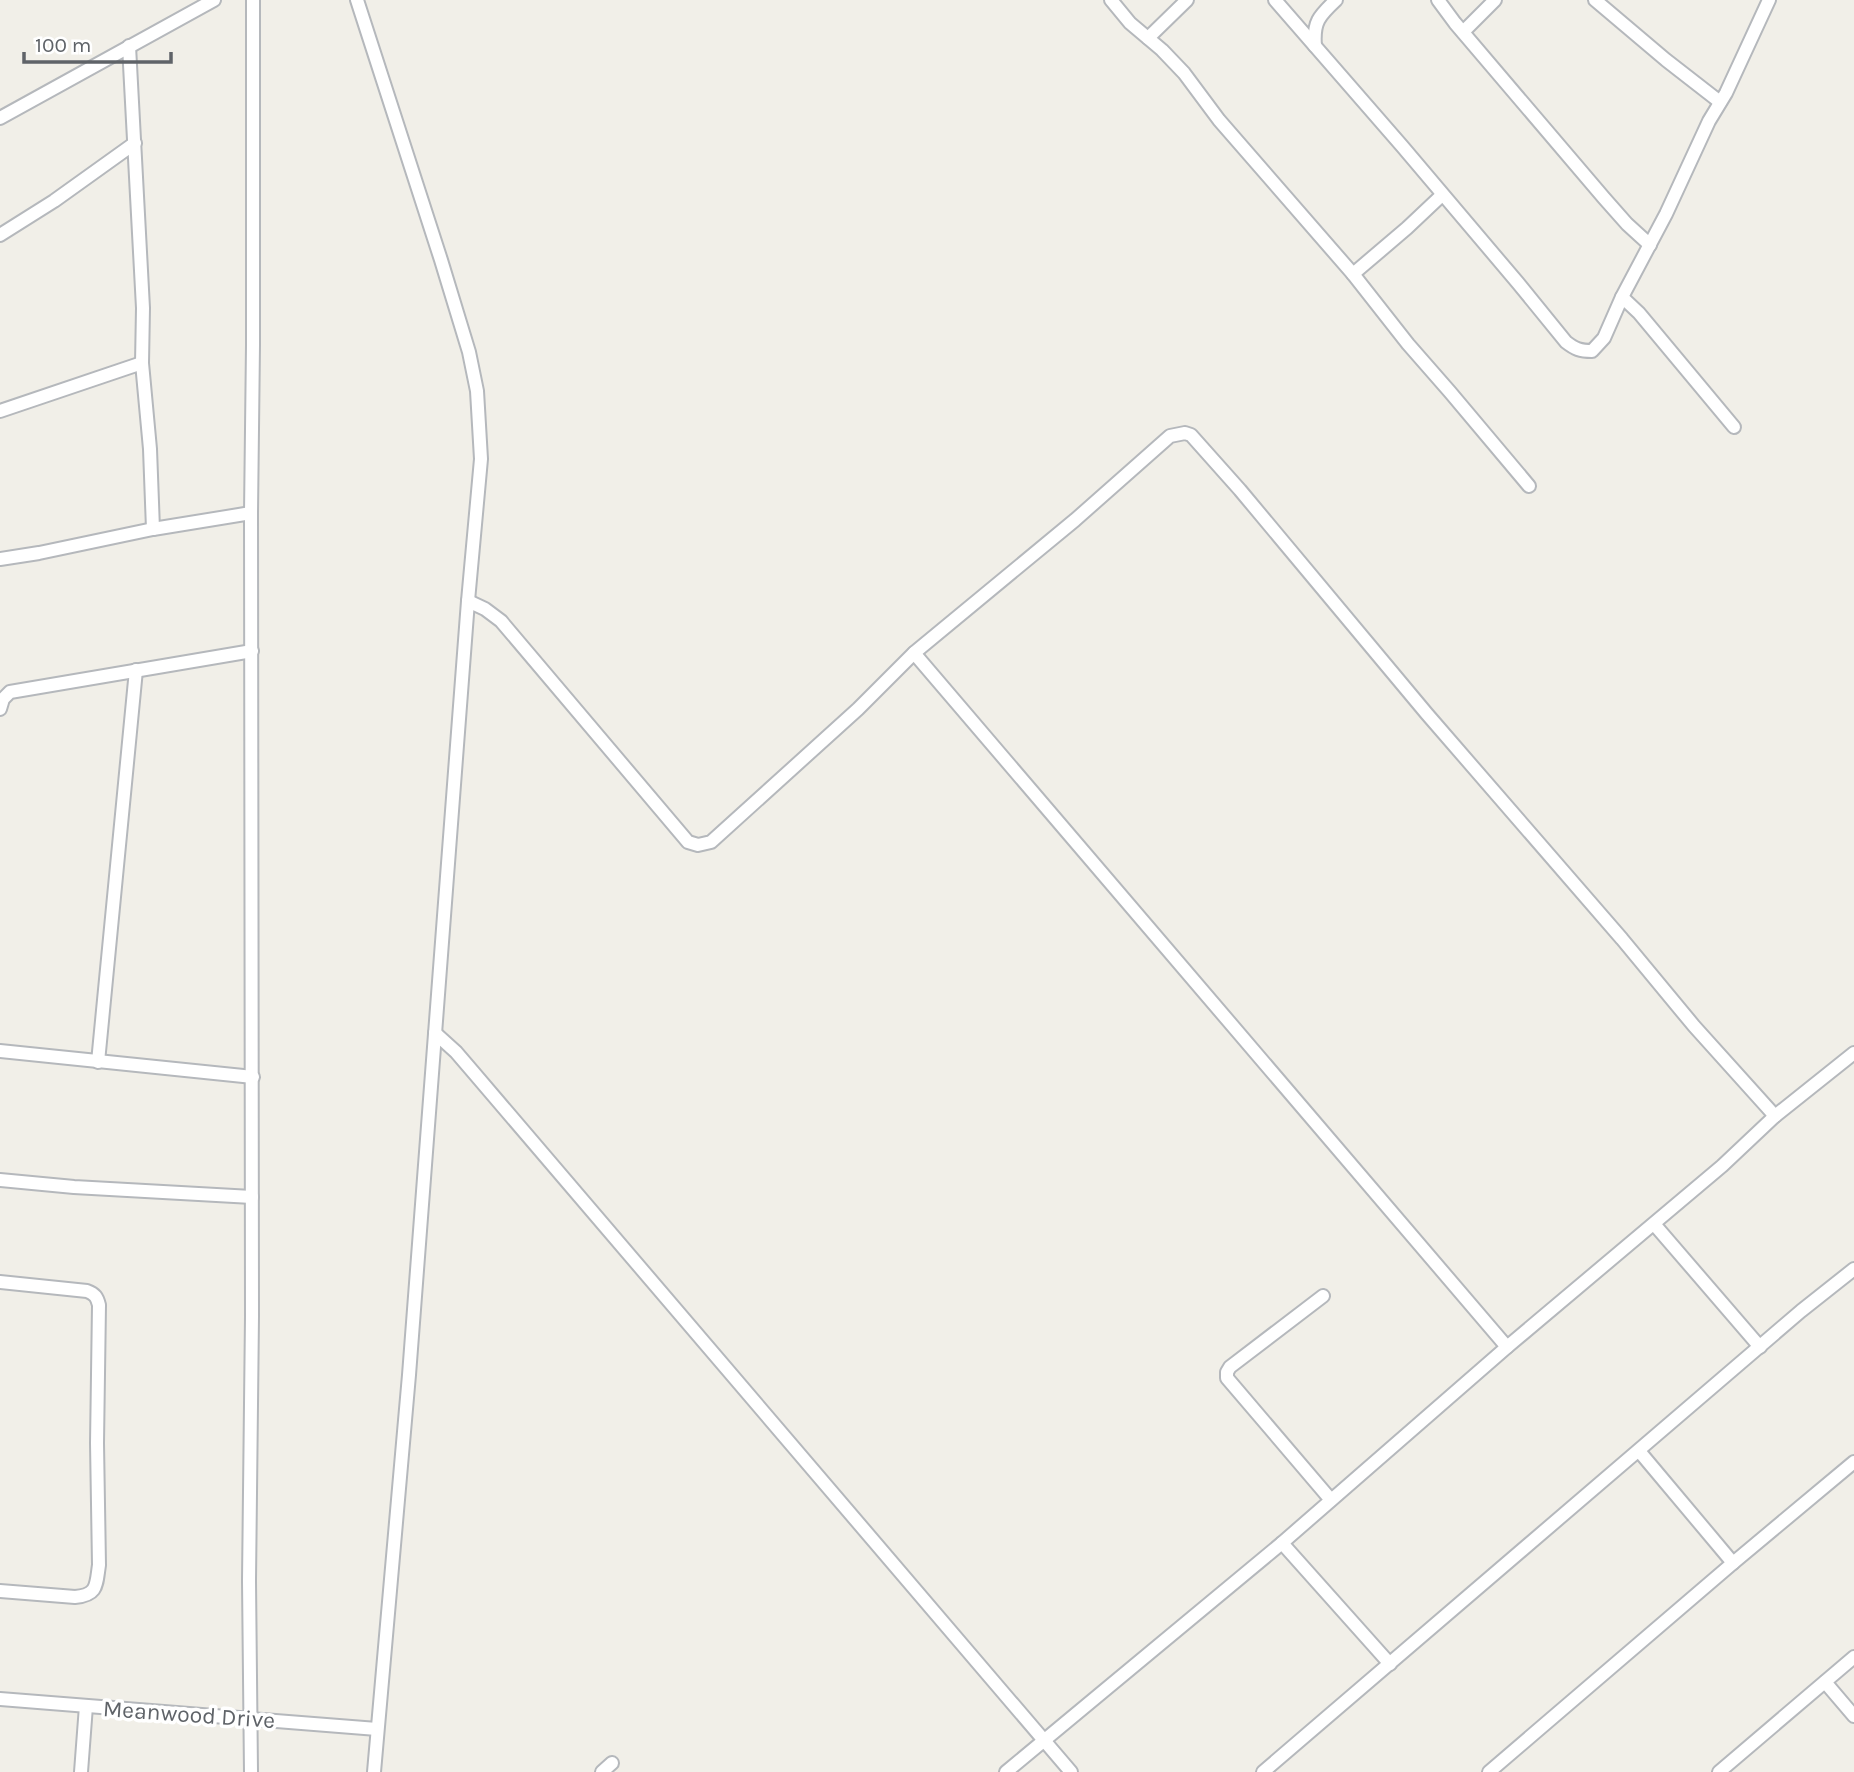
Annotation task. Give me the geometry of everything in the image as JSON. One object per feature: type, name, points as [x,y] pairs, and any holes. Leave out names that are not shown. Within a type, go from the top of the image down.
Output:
[{"type":"street","points":[[0,118],[215,0]]},
{"type":"street","points":[[251,1772],[253,0]]},
{"type":"street","points":[[357,0],[469,352],[477,391],[481,459],[409,1375],[374,1772]]},
{"type":"street","points":[[1111,0],[1130,23],[1184,72],[1219,120],[1353,274],[1408,344],[1530,486]]},
{"type":"street","points":[[1148,37],[1187,0]]},
{"type":"street","points":[[1275,0],[1402,146],[1566,342],[1575,349],[1592,351],[1604,338],[1769,0]]},
{"type":"street","points":[[1315,46],[1317,21],[1336,0]]},
{"type":"street","points":[[1438,0],[1604,198],[1650,245]]},
{"type":"street","points":[[1463,32],[1495,0]]},
{"type":"street","points":[[1595,0],[1720,102]]},
{"type":"street","points":[[129,46],[143,308],[142,363],[150,449],[153,528]]},
{"type":"street","points":[[0,235],[54,201],[135,143]]},
{"type":"street","points":[[1353,274],[1441,195]]},
{"type":"street","points":[[1622,297],[1639,313],[1734,427]]},
{"type":"street","points":[[0,411],[142,363]]},
{"type":"street","points":[[468,601],[501,621],[688,842],[698,845],[711,842],[858,709],[914,653],[1075,520],[1170,436],[1185,433],[1191,435],[1687,1018],[1775,1116]]},
{"type":"street","points":[[0,559],[153,528],[251,513]]},
{"type":"street","points":[[0,709],[3,699],[10,692],[252,651]]},
{"type":"street","points":[[914,653],[1507,1347]]},
{"type":"street","points":[[98,1062],[136,670]]},
{"type":"street","points":[[435,1033],[456,1052],[1071,1772]]},
{"type":"street","points":[[0,1051],[253,1077]]},
{"type":"street","points":[[1006,1772],[1282,1543],[1507,1347],[1722,1166],[1775,1116],[1854,1053]]},
{"type":"street","points":[[0,1180],[252,1197]]},
{"type":"street","points":[[1654,1224],[1760,1347]]},
{"type":"street","points":[[1263,1772],[1801,1311],[1853,1271]]},
{"type":"street","points":[[0,1282],[87,1291],[94,1294],[99,1305],[97,1582],[93,1592],[75,1597],[0,1591]]},
{"type":"street","points":[[1323,1296],[1230,1367],[1227,1378],[1331,1500]]},
{"type":"street","points":[[1639,1451],[1733,1563]]},
{"type":"street","points":[[1489,1772],[1854,1462]]},
{"type":"street","points":[[1282,1543],[1390,1664]]},
{"type":"street","points":[[1719,1772],[1854,1657]]},
{"type":"street","points":[[1825,1682],[1854,1716]]},
{"type":"street","name":"Meanwood Drive","points":[[0,1699],[377,1729]]},
{"type":"street","points":[[81,1772],[86,1706]]}]
